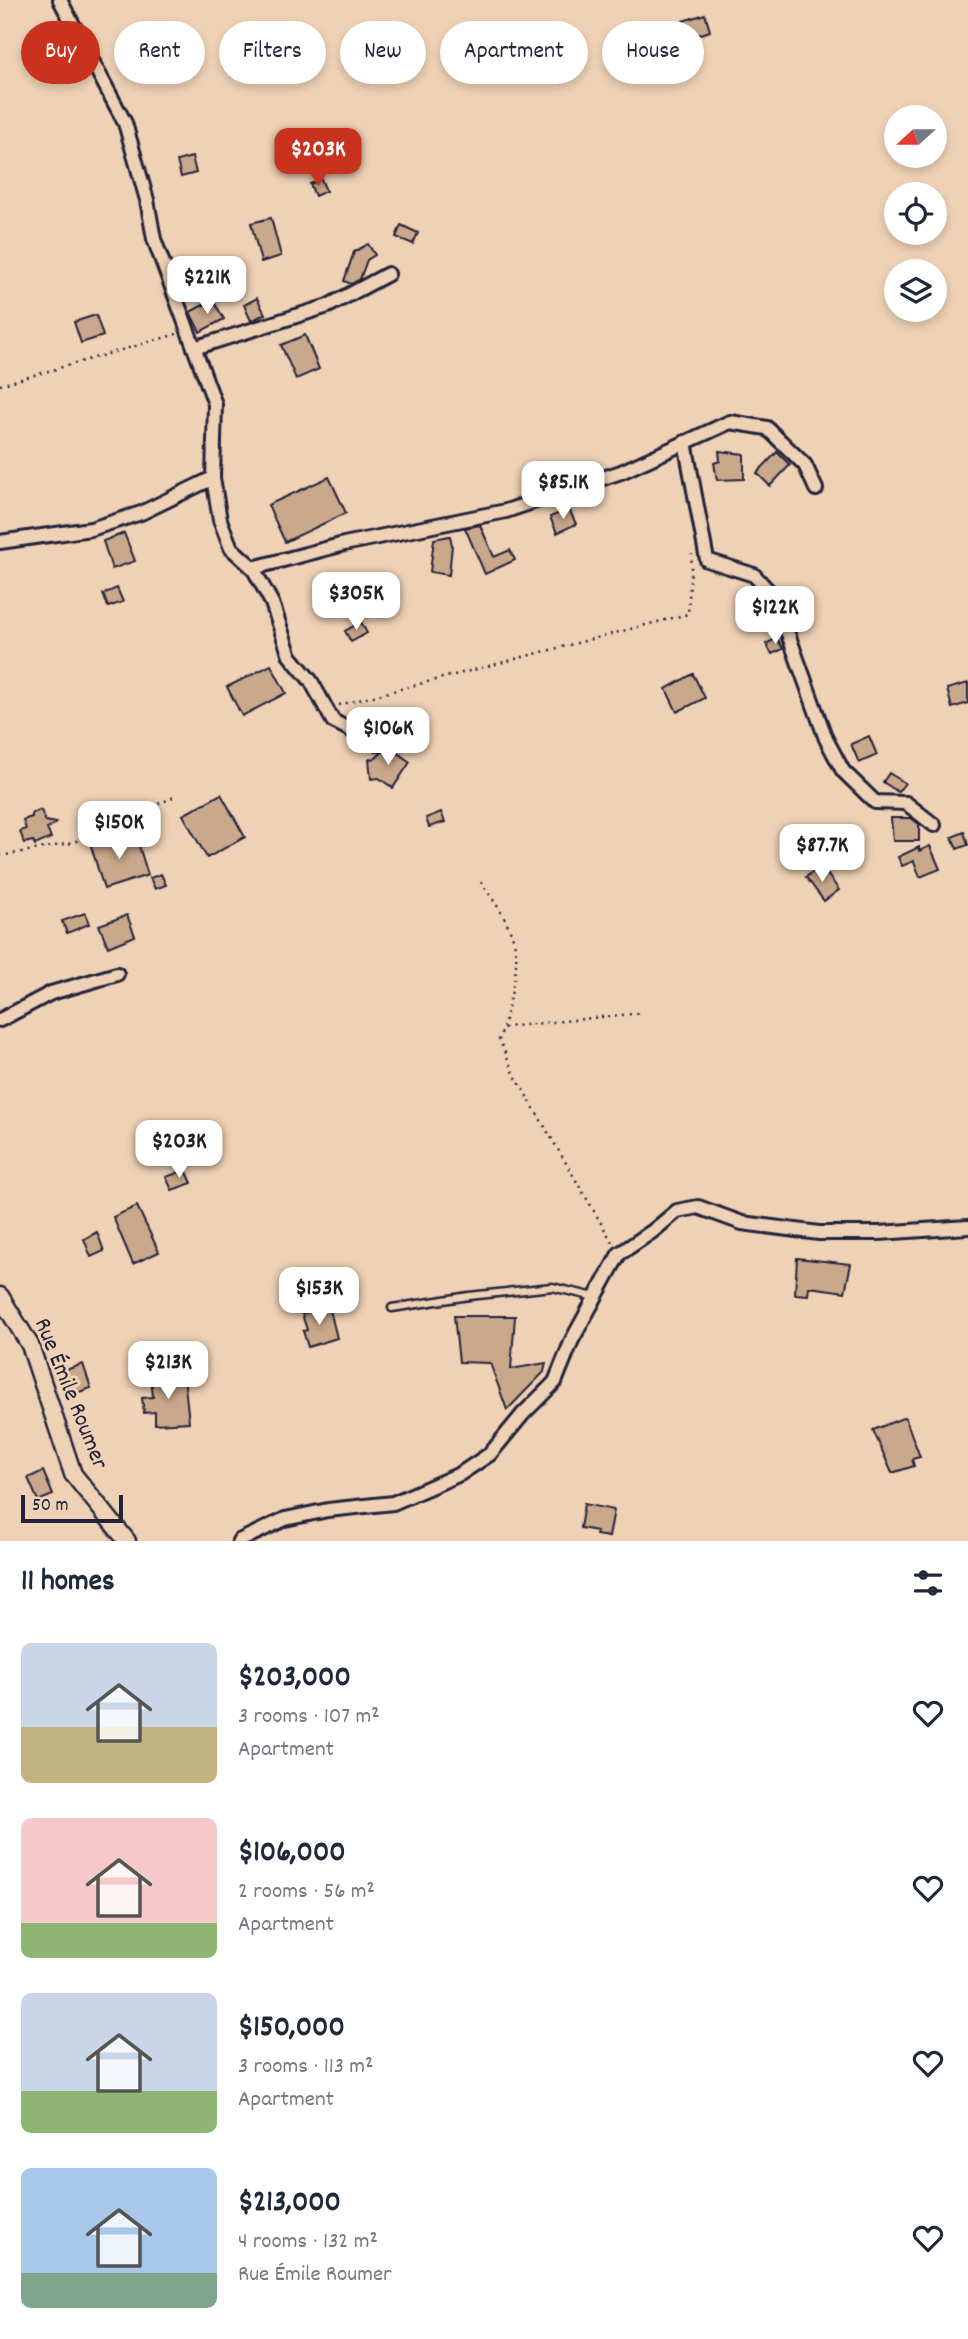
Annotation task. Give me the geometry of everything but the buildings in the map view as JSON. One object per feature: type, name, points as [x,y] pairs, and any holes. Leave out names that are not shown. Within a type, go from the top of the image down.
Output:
[{"type":"street","points":[[60,0],[125,123],[155,239],[215,404],[213,478],[220,520],[231,548],[253,568],[272,603],[290,656],[311,681],[332,721],[378,744]]},
{"type":"street","points":[[194,348],[328,306],[388,274]]},
{"type":"street","points":[[253,568],[344,544],[506,511],[621,472],[730,422],[767,428],[805,465],[816,489]]},
{"type":"street","points":[[685,442],[707,561],[754,575],[775,598],[826,739],[843,771],[875,802],[906,803],[934,825]]},
{"type":"street","points":[[0,542],[91,528],[141,513],[213,478]]},
{"type":"street","points":[[0,1020],[51,993],[117,974]]},
{"type":"street","points":[[239,1541],[285,1519],[328,1510],[393,1503],[460,1474],[490,1454],[523,1414],[555,1382],[572,1340],[618,1254],[677,1211],[698,1207],[741,1223],[818,1233],[879,1233],[968,1227]]},
{"type":"street","name":"Rue Émile Roumer","points":[[0,1296],[30,1345],[73,1474],[127,1541]]},
{"type":"lane","points":[[392,1308],[552,1287],[595,1297]]},
{"type":"path","points":[[0,385],[187,331]]},
{"type":"path","points":[[326,708],[688,614],[692,548],[701,537]]},
{"type":"path","points":[[0,856],[72,843],[176,796]]},
{"type":"path","points":[[481,882],[502,913],[515,947],[513,982],[499,1040],[514,1074],[618,1254]]},
{"type":"path","points":[[503,1028],[641,1013]]}]
